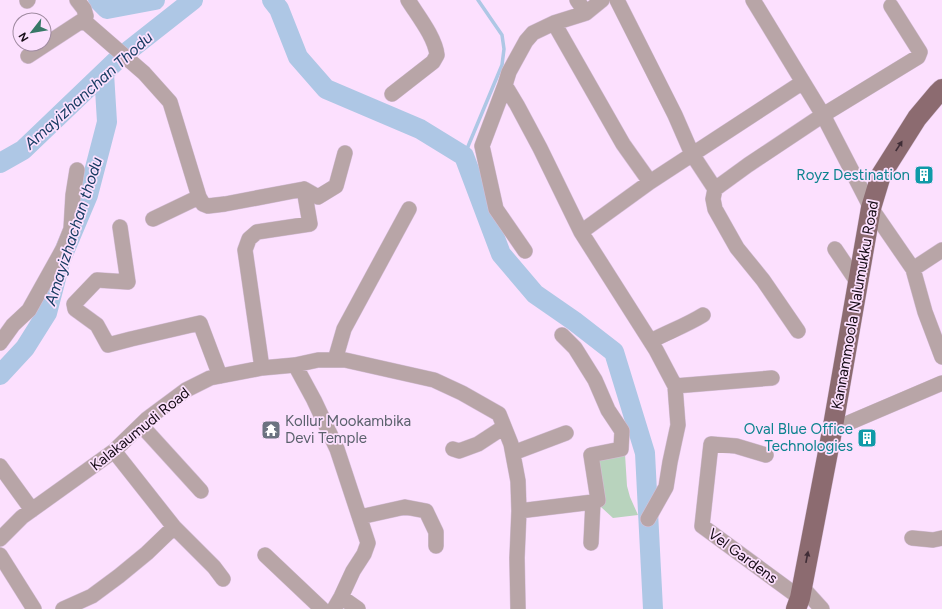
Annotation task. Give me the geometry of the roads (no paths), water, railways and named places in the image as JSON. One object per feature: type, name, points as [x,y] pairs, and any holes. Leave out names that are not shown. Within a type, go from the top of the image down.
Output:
[{"type":"main road","name":"Kannammoola Nalumukku Road","points":[[799,598],[832,430],[871,208],[880,175],[917,118],[942,89]]},
{"type":"street","points":[[28,56],[83,20],[86,16],[84,9],[77,0]]},
{"type":"street","points":[[392,94],[433,62],[438,55],[432,40],[408,0]]},
{"type":"street","points":[[525,251],[496,209],[482,146],[509,72],[526,41],[533,33],[554,23],[582,6],[602,0]]},
{"type":"street","points":[[617,0],[675,115],[692,154],[715,189],[715,209],[737,248],[763,280],[798,331]]},
{"type":"street","points":[[753,0],[823,115],[871,208],[913,269],[925,312],[942,357]]},
{"type":"street","points":[[715,189],[823,115],[918,57],[920,52],[891,6]]},
{"type":"street","points":[[83,20],[144,73],[170,102],[199,197],[203,204],[208,206],[253,200],[304,189],[318,197],[336,186],[345,153]]},
{"type":"street","points":[[554,23],[623,144],[650,182]]},
{"type":"street","points":[[581,232],[650,182],[802,82]]},
{"type":"street","points":[[504,85],[517,105],[581,232],[651,341],[675,386],[678,425],[666,487],[648,519]]},
{"type":"street","points":[[0,343],[13,326],[29,310],[63,249],[71,229],[73,195],[77,170]]},
{"type":"street","points":[[262,368],[245,250],[249,239],[257,232],[310,224],[304,189]]},
{"type":"street","points":[[153,219],[199,197]]},
{"type":"street","points":[[335,360],[344,329],[409,209]]},
{"type":"street","points":[[120,227],[128,282],[97,280],[74,304],[75,309],[97,325],[108,345],[200,323],[220,376]]},
{"type":"street","points":[[834,249],[858,283]]},
{"type":"street","points":[[913,269],[942,250]]},
{"type":"street","points":[[651,341],[703,315]]},
{"type":"street","points":[[519,512],[593,502],[598,500],[591,454],[621,449],[622,431],[608,410],[591,373],[575,348],[562,335]]},
{"type":"street","name":"Kalakaumudi Road","points":[[0,539],[22,518],[114,451],[147,419],[186,390],[210,378],[262,368],[318,360],[345,360],[434,380],[462,393],[499,414],[511,444],[518,481],[518,609]]},
{"type":"street","points":[[296,364],[337,449],[368,543],[364,554],[353,571],[338,603],[358,609]]},
{"type":"street","points":[[675,386],[772,378]]},
{"type":"street","points":[[832,430],[942,383]]},
{"type":"street","points":[[141,425],[201,492]]},
{"type":"street","points":[[453,449],[459,451],[478,444],[504,427]]},
{"type":"street","points":[[513,453],[566,433]]},
{"type":"street","name":"Vel Gardens","points":[[766,455],[736,446],[711,444],[702,526],[799,598]]},
{"type":"street","points":[[114,451],[174,527],[214,567],[223,579]]},
{"type":"street","points":[[0,466],[32,510]]},
{"type":"street","points":[[591,543],[593,502]]},
{"type":"street","points":[[360,517],[405,507],[426,511],[436,532],[436,546]]},
{"type":"street","points":[[63,609],[98,592],[147,553],[174,527]]},
{"type":"street","points":[[912,538],[933,540],[942,538]]},
{"type":"street","points":[[265,554],[322,609]]},
{"type":"street","points":[[0,555],[34,609]]},
{"type":"street","points":[[799,598],[822,609]]},
{"type":"waterway","name":"Amayizhanchan Thodu","points":[[98,0],[107,9],[155,0]]},
{"type":"waterway","name":"Amayizhanchan Thodu","points":[[0,163],[23,150],[118,59],[193,0]]},
{"type":"waterway","name":"Amayizhanchan Thodu","points":[[272,0],[279,9],[298,57],[326,89],[420,129],[464,156],[501,254],[535,294],[574,321],[614,352],[645,453],[653,609]]},
{"type":"waterway","points":[[464,156],[502,65],[504,49],[502,35],[478,0]]},
{"type":"waterway","name":"Amayizhachan thodu","points":[[0,375],[25,348],[47,313],[61,259],[88,195],[107,122],[104,73]]},
{"type":"place","name":"Royz Destination","points":[[924,175]]},
{"type":"place","name":"Kollur Mookambika Devi Temple","points":[[271,430]]},
{"type":"place","name":"Oval Blue Office Technologies","points":[[867,438]]}]
